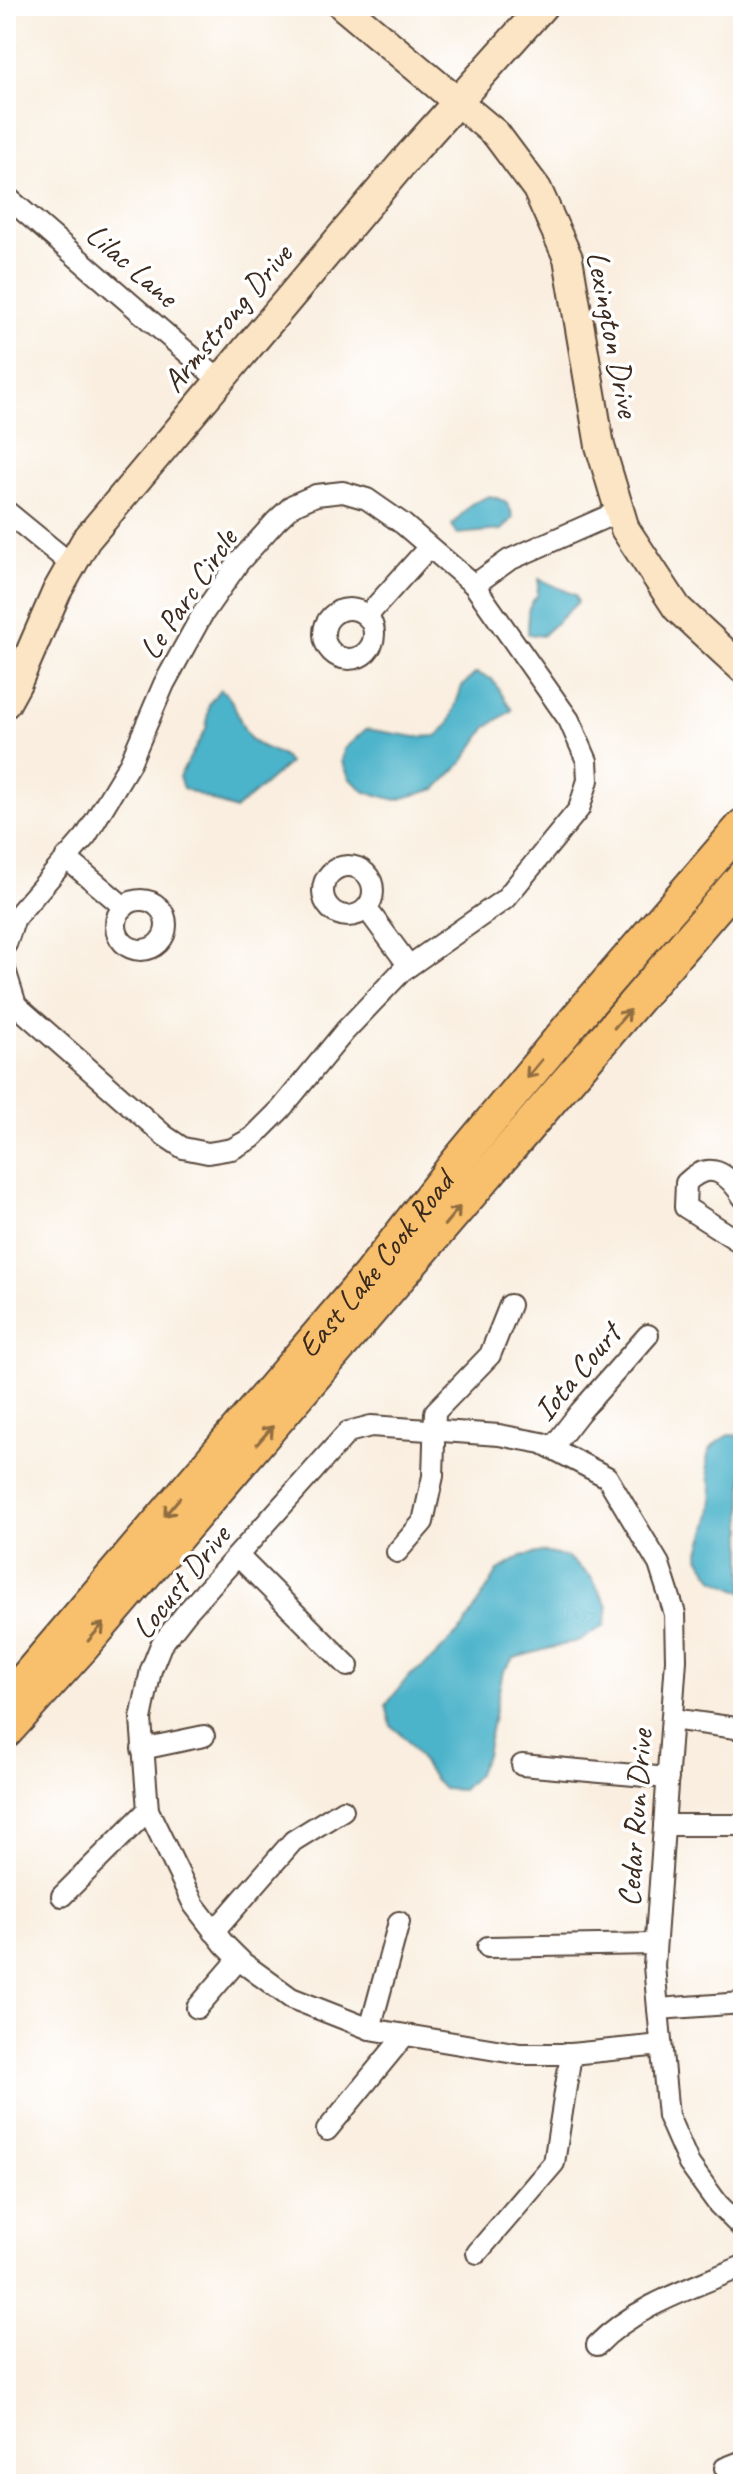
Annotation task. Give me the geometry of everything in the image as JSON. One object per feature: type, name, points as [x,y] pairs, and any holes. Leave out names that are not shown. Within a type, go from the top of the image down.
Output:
[{"type":"main road","name":"East Lake Cook Road","points":[[6,1701],[368,1276],[456,1163],[743,825]]},
{"type":"main road","name":"East Lake Cook Road","points":[[6,1732],[93,1636],[743,876]]},
{"type":"street","name":"Lexington Drive","points":[[343,6],[496,134],[537,189],[568,258],[600,446],[625,529],[677,608],[743,669]]},
{"type":"street","name":"Armstrong Drive","points":[[6,703],[57,591],[86,540],[219,380],[543,6]]},
{"type":"street","name":"Lilac Lane","points":[[6,196],[219,380]]},
{"type":"street","name":"Le Parc Circle","points":[[6,944],[15,918],[86,836],[130,763],[164,684],[202,615],[239,562],[293,505],[324,494],[343,492],[367,499],[474,585],[569,720],[587,761],[588,780],[579,809],[505,899],[409,966],[345,1031],[281,1109],[252,1138],[232,1149],[208,1153],[183,1148],[165,1136],[16,1005],[6,973]]},
{"type":"street","points":[[6,511],[72,565]]},
{"type":"street","points":[[474,585],[509,560],[620,511]]},
{"type":"street","points":[[367,616],[429,547]]},
{"type":"street","points":[[66,858],[124,907]]},
{"type":"street","points":[[367,909],[409,966]]},
{"type":"street","points":[[743,1197],[722,1175],[711,1170],[699,1171],[686,1183],[685,1207],[743,1244]]},
{"type":"street","points":[[397,1552],[423,1522],[433,1476],[435,1412],[490,1355],[510,1305]]},
{"type":"street","name":"Iota Court","points":[[547,1446],[648,1335]]},
{"type":"street","name":"Locust Drive","points":[[547,1446],[499,1435],[371,1426],[348,1432],[161,1645],[151,1670],[141,1719],[148,1810],[194,1905],[214,1932],[239,1959],[291,1998],[370,2029],[520,2054],[571,2054],[661,2045]]},
{"type":"street","name":"Cedar Run Drive","points":[[547,1446],[607,1477],[659,1564],[675,1614],[676,1660],[654,1966],[668,2116],[689,2164],[718,2204],[743,2229]]},
{"type":"street","points":[[239,1557],[348,1666]]},
{"type":"street","points":[[672,1719],[743,1729]]},
{"type":"street","points":[[142,1749],[204,1736]]},
{"type":"street","points":[[522,1765],[668,1778]]},
{"type":"street","points":[[62,1896],[148,1810]]},
{"type":"street","points":[[214,1932],[293,1841],[343,1810]]},
{"type":"street","points":[[664,1825],[738,1825]]},
{"type":"street","points":[[370,2029],[399,1922]]},
{"type":"street","points":[[488,1947],[655,1944]]},
{"type":"street","points":[[197,2008],[239,1959]]},
{"type":"street","points":[[658,2009],[743,2003]]},
{"type":"street","points":[[327,2130],[405,2035]]},
{"type":"street","points":[[477,2253],[554,2163],[571,2054]]},
{"type":"street","points":[[597,2345],[614,2327],[649,2307],[743,2266]]},
{"type":"water","points":[[489,496],[506,502],[513,518],[502,530],[457,534],[452,525],[471,504]]},
{"type":"water","points":[[539,579],[575,595],[578,602],[542,636],[528,634],[528,611],[537,596]]},
{"type":"water","points":[[476,673],[492,679],[512,710],[487,727],[463,762],[436,789],[396,800],[366,792],[350,779],[342,762],[344,749],[366,729],[416,737],[437,736],[449,724],[462,686]]},
{"type":"water","points":[[220,689],[230,700],[251,739],[289,763],[235,810],[183,788],[179,777],[206,729],[209,704]]},
{"type":"water","points":[[729,1435],[743,1436],[743,1592],[715,1580],[699,1557],[710,1520],[713,1495],[707,1458],[717,1442]]},
{"type":"water","points":[[543,1552],[567,1557],[591,1577],[608,1607],[605,1625],[580,1640],[514,1658],[503,1671],[486,1755],[477,1775],[462,1790],[443,1789],[407,1740],[391,1726],[386,1705],[408,1677],[430,1661],[463,1628],[498,1571],[522,1556]]}]
